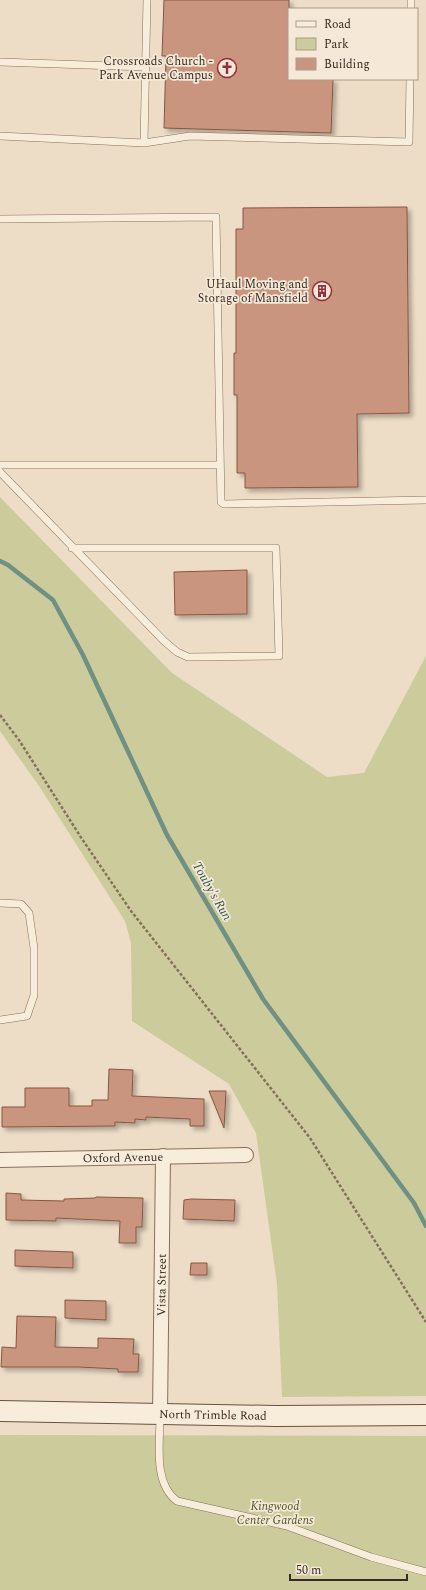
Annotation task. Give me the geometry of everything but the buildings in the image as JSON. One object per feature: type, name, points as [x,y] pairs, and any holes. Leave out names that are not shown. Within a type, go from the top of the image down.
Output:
[{"type":"main road","name":"North Trimble Road","points":[[0,1411],[276,1416],[426,1415]]},
{"type":"street","name":"Oxford Avenue","points":[[0,1160],[246,1155]]},
{"type":"street","name":"Vista Street","points":[[160,1414],[163,1156]]},
{"type":"lane","points":[[144,143],[147,0]]},
{"type":"lane","points":[[0,62],[146,67]]},
{"type":"lane","points":[[0,136],[144,143],[190,136],[409,142],[410,80]]},
{"type":"lane","points":[[0,219],[216,217],[219,465],[220,498],[224,504],[425,500]]},
{"type":"lane","points":[[0,465],[219,465]]},
{"type":"lane","points":[[0,472],[72,548],[177,652],[188,657],[279,656],[276,548],[72,548]]},
{"type":"lane","points":[[0,903],[22,904],[29,913],[34,948],[34,995],[27,1016],[0,1020]]},
{"type":"lane","points":[[160,1414],[162,1479],[165,1489],[177,1501],[287,1526],[371,1557],[426,1572]]},
{"type":"path","points":[[0,715],[19,740],[82,839],[131,911],[310,1138],[426,1322]]},
{"type":"green space","points":[[0,497],[172,673],[327,777],[364,773],[426,656],[426,1396],[282,1397],[277,1284],[256,1133],[229,1084],[132,1021],[131,943],[125,921],[39,786],[0,731]]},
{"type":"green space","name":"Kingwood Center Gardens","points":[[0,1435],[426,1436],[426,1590],[0,1590]]},
{"type":"waterway","name":"Touby's Run","points":[[0,561],[8,565],[53,600],[83,655],[167,835],[263,999],[414,1203],[426,1226]]},
{"type":"place","name":"Crossroads Church - Park Avenue Campus","points":[[227,68]]},
{"type":"place","name":"UHaul Moving and Storage of Mansfield","points":[[322,291]]}]
